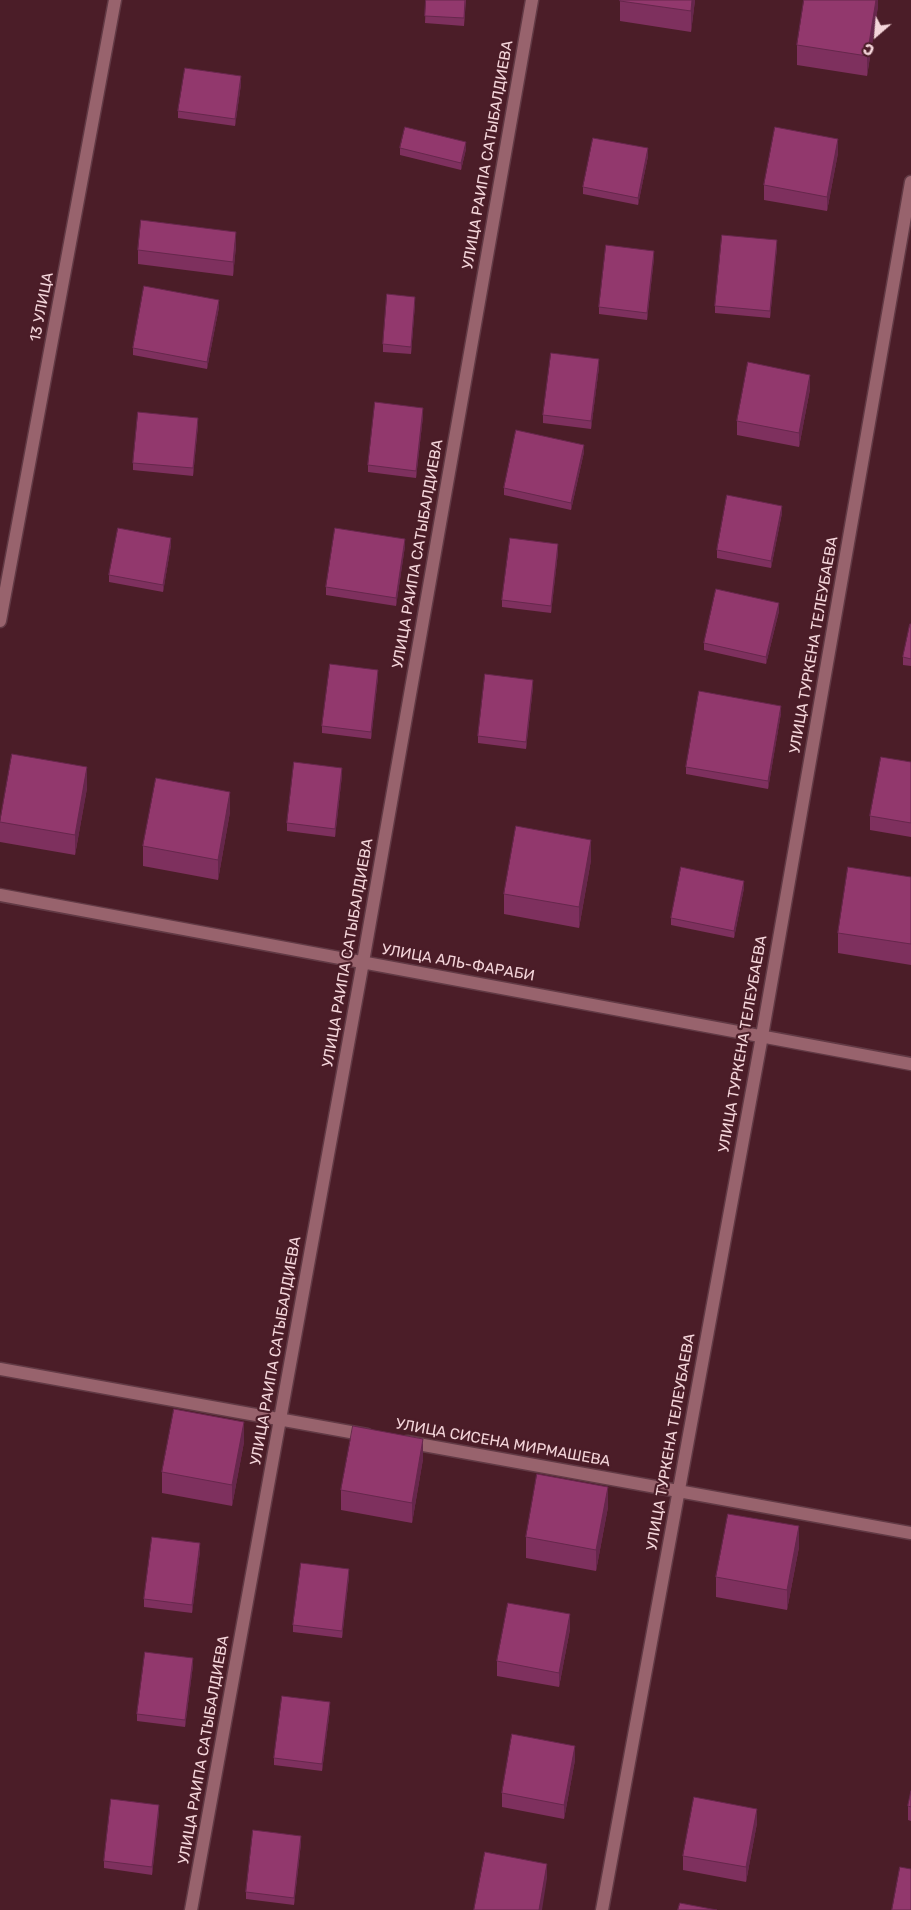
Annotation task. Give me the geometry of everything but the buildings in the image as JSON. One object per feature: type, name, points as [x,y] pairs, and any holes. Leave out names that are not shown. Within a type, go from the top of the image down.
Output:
[{"type":"street","name":"13 УЛИЦА","points":[[0,621],[115,0]]},
{"type":"street","name":"УЛИЦА РАИПА САТЫБАЛДИЕВА","points":[[191,1910],[363,962],[532,0]]},
{"type":"street","name":"УЛИЦА ТУРКЕНА ТЕЛЕУБАЕВА","points":[[602,1910],[762,1036],[911,182]]},
{"type":"street","name":"УЛИЦА АЛЬ-ФАРАБИ","points":[[0,895],[911,1064]]},
{"type":"street","name":"УЛИЦА СИСЕНА МИРМАШЕВА","points":[[0,1369],[377,1437]]},
{"type":"street","name":"УЛИЦА СИСЕНА МИРМАШЕВА","points":[[397,1440],[911,1533]]}]
